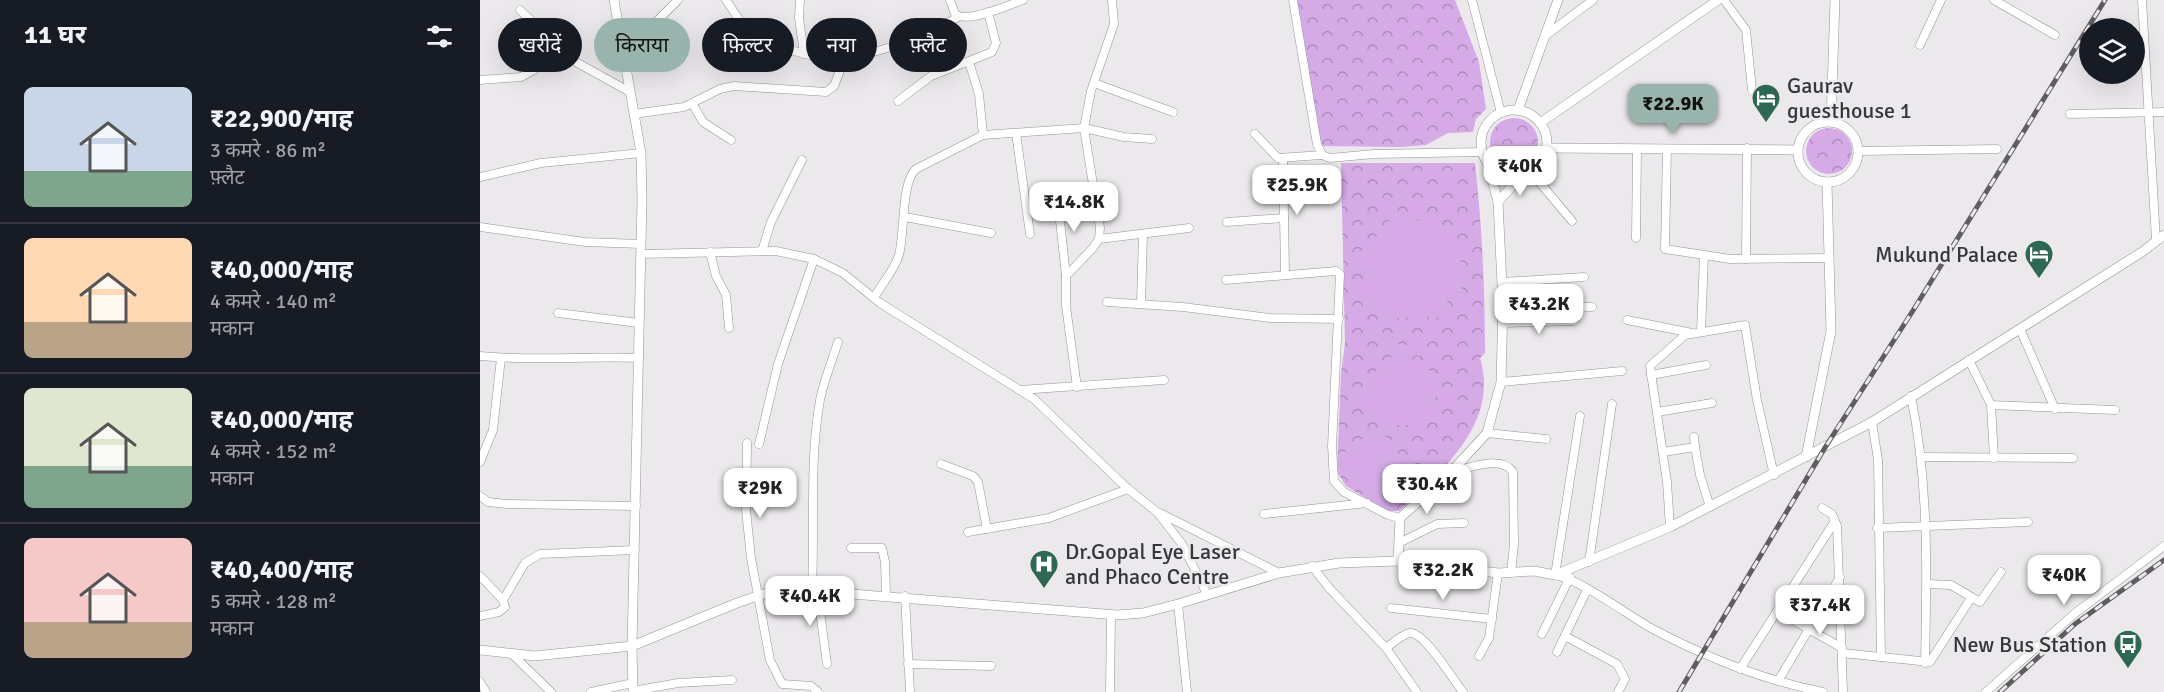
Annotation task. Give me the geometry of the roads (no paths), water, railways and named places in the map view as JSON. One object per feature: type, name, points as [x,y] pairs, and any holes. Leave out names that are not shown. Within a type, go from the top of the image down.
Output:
[{"type":"street","points":[[614,0],[617,18]]},
{"type":"street","points":[[660,18],[678,0]]},
{"type":"street","points":[[726,0],[738,19],[759,37],[785,50],[804,54],[799,18],[800,0]]},
{"type":"street","points":[[950,0],[958,17]]},
{"type":"street","points":[[877,51],[927,36],[958,17],[988,12],[1023,0]]},
{"type":"street","points":[[1066,276],[1099,239],[1100,228],[1084,128],[1094,83],[1114,24],[1112,0]]},
{"type":"street","points":[[1293,0],[1317,144],[1322,155]]},
{"type":"street","points":[[1472,0],[1501,113]]},
{"type":"street","points":[[1518,110],[1558,0]]},
{"type":"street","points":[[1545,36],[1593,0]]},
{"type":"street","points":[[1540,123],[1718,0]]},
{"type":"street","points":[[1724,0],[1746,30],[1752,90]]},
{"type":"street","points":[[1831,122],[1834,0]]},
{"type":"street","points":[[1920,45],[1941,0]]},
{"type":"street","points":[[1994,0],[2055,35]]},
{"type":"street","points":[[1555,575],[1670,527],[1774,475],[1872,422],[2142,252],[2160,237],[2148,112],[2142,0]]},
{"type":"street","points":[[520,10],[528,18]]},
{"type":"street","points":[[898,101],[930,76],[969,62],[995,49],[988,12]]},
{"type":"street","points":[[969,62],[980,94],[983,135]]},
{"type":"street","points":[[582,64],[630,92]]},
{"type":"street","points":[[480,80],[521,78],[531,72]]},
{"type":"street","points":[[627,72],[640,153],[641,249],[633,689]]},
{"type":"street","points":[[634,114],[676,109],[720,89],[734,86],[826,92],[834,86],[841,72]]},
{"type":"street","points":[[1094,83],[1173,112]]},
{"type":"street","points":[[692,103],[703,122],[731,140]]},
{"type":"street","points":[[1398,561],[1400,518],[1451,472],[1487,433],[1501,382],[1503,282],[1498,202],[1484,157],[1483,131],[1489,121],[1501,113],[1518,110],[1528,113],[1540,123],[1546,138],[1546,148],[1538,165],[1526,173],[1498,202]]},
{"type":"street","points":[[2070,114],[2164,112]]},
{"type":"street","points":[[1821,122],[1831,122],[1847,128],[1857,142],[1858,151],[1853,170],[1846,176],[1827,182],[1818,180],[1803,168],[1798,150],[1805,132],[1821,122]]},
{"type":"street","points":[[875,296],[898,258],[905,217],[905,186],[912,173],[983,135],[1084,128],[1124,137],[1152,139]]},
{"type":"street","points":[[1016,133],[1030,234]]},
{"type":"street","points":[[1255,134],[1273,154],[1283,158],[1322,155],[1330,158],[1374,154],[1484,157],[1502,174],[1526,173],[1572,220]]},
{"type":"street","points":[[1546,148],[1798,150]]},
{"type":"street","points":[[1746,258],[1747,148]]},
{"type":"street","points":[[1666,149],[1665,249],[1704,256],[1829,258]]},
{"type":"street","points":[[1858,151],[1997,149]]},
{"type":"street","points":[[1636,238],[1637,150]]},
{"type":"street","points":[[480,177],[540,163],[640,153]]},
{"type":"street","points":[[1283,158],[1285,274]]},
{"type":"street","points":[[762,251],[771,222],[802,160]]},
{"type":"street","points":[[1806,457],[1831,331],[1827,182]]},
{"type":"street","points":[[1057,193],[1066,276],[1066,306],[1077,387]]},
{"type":"street","points":[[905,217],[991,233]]},
{"type":"street","points":[[1227,222],[1284,218]]},
{"type":"street","points":[[480,227],[641,249],[710,252],[762,251],[797,254],[814,259],[843,273],[875,296],[880,303],[1034,399],[1077,437],[1128,489],[1157,512],[1279,573]]},
{"type":"street","points":[[1099,239],[1189,228]]},
{"type":"street","points":[[1141,303],[1143,234]]},
{"type":"street","points":[[710,252],[716,276],[726,295],[729,328]]},
{"type":"street","points":[[1697,333],[1704,256]]},
{"type":"street","points":[[759,444],[778,364],[814,259]]},
{"type":"street","points":[[1226,280],[1285,274],[1336,272],[1340,274],[1340,319],[1332,468],[1334,481],[1344,492],[1388,515],[1400,518]]},
{"type":"street","points":[[1503,282],[1584,277]]},
{"type":"street","points":[[1107,302],[1141,303],[1270,318],[1340,319]]},
{"type":"street","points":[[1503,305],[1592,308]]},
{"type":"street","points":[[558,313],[639,323]]},
{"type":"street","points":[[1627,320],[1697,333]]},
{"type":"street","points":[[1503,323],[1574,321]]},
{"type":"street","points":[[1670,527],[1663,452],[1651,375],[1652,362],[1685,335],[1742,323],[1747,327],[1757,400],[1774,475]]},
{"type":"street","points":[[2019,329],[2055,409]]},
{"type":"street","points":[[827,664],[814,589],[812,472],[825,378],[838,342]]},
{"type":"street","points":[[480,356],[639,358]]},
{"type":"street","points":[[480,462],[493,429],[501,358]]},
{"type":"street","points":[[1969,360],[1991,405],[1994,458]]},
{"type":"street","points":[[1651,375],[1706,365]]},
{"type":"street","points":[[1501,382],[1622,371]]},
{"type":"street","points":[[1019,390],[1164,380]]},
{"type":"street","points":[[1911,396],[1922,458],[1927,584],[1925,663]]},
{"type":"street","points":[[1657,412],[1712,403]]},
{"type":"street","points":[[1589,562],[1612,404]]},
{"type":"street","points":[[1991,405],[2115,410]]},
{"type":"street","points":[[1555,575],[1580,416]]},
{"type":"street","points":[[1872,422],[1878,460],[1877,528],[1881,657]]},
{"type":"street","points":[[1487,433],[1545,439]]},
{"type":"street","points":[[1694,436],[1700,475],[1710,507]]},
{"type":"street","points":[[747,443],[746,510],[751,558],[770,660],[777,679],[782,684],[811,686],[819,692]]},
{"type":"street","points":[[1663,452],[1695,447]]},
{"type":"street","points":[[1922,458],[2073,458]]},
{"type":"street","points":[[1451,472],[1475,468],[1492,462],[1508,465],[1513,472],[1514,544],[1511,573]]},
{"type":"street","points":[[941,464],[973,476],[978,482],[987,529]]},
{"type":"street","points":[[968,532],[1049,518],[1128,489]]},
{"type":"street","points":[[480,496],[488,502],[496,503],[636,506]]},
{"type":"street","points":[[1264,514],[1368,503]]},
{"type":"street","points":[[1822,508],[1832,514],[1835,521],[1840,577],[1843,692]]},
{"type":"street","points":[[1157,512],[1182,544],[1207,594]]},
{"type":"street","points":[[1740,669],[1835,521]]},
{"type":"street","points":[[1877,528],[2028,522]]},
{"type":"street","points":[[1399,543],[1437,524],[1464,523]]},
{"type":"street","points":[[1986,692],[2074,614],[2164,546]]},
{"type":"street","points":[[851,548],[882,548],[885,562],[886,595]]},
{"type":"street","points":[[502,600],[525,563],[540,554],[635,550]]},
{"type":"street","points":[[480,650],[514,656],[558,655],[632,646],[759,595],[789,589],[905,596],[1111,615],[1143,613],[1279,573],[1312,566],[1398,561],[1498,573],[1534,571],[1570,578],[1651,628],[1740,669],[1823,692]]},
{"type":"street","points":[[1312,566],[1330,589],[1386,648],[1417,692]]},
{"type":"street","points":[[1927,584],[1951,585],[1980,602],[2001,572]]},
{"type":"street","points":[[1479,656],[1489,638],[1498,573]]},
{"type":"street","points":[[480,576],[502,600],[505,607],[503,610],[480,616]]},
{"type":"street","points":[[1778,681],[1840,577]]},
{"type":"street","points":[[1542,634],[1570,578]]},
{"type":"street","points":[[1557,652],[1587,590]]},
{"type":"street","points":[[905,596],[910,692]]},
{"type":"street","points":[[1777,611],[1842,650],[1925,663],[1934,658],[1971,598]]},
{"type":"street","points":[[1178,604],[1187,692]]},
{"type":"street","points":[[1391,608],[1492,619]]},
{"type":"street","points":[[1110,692],[1111,615]]},
{"type":"street","points":[[1386,648],[1407,633],[1416,633],[1426,642],[1460,691]]},
{"type":"street","points":[[1566,636],[1621,668],[1625,679],[1618,692]]},
{"type":"street","points":[[514,656],[550,692]]},
{"type":"street","points":[[908,664],[991,666]]},
{"type":"street","points":[[591,692],[659,689],[678,683],[732,680]]},
{"type":"street","points":[[480,682],[486,692]]},
{"type":"railway","points":[[1679,692],[1826,446],[1914,309],[2105,0]]},
{"type":"railway","points":[[2000,692],[2075,624],[2164,560]]},
{"type":"place","name":"Gaurav guesthouse 1","points":[[1766,124]]},
{"type":"place","name":"Mukund Palace","points":[[2039,280]]},
{"type":"place","name":"Dr.Gopal Eye Laser and Phaco Centre","points":[[1044,590]]},
{"type":"place","name":"New Bus Station","points":[[2128,670]]}]
